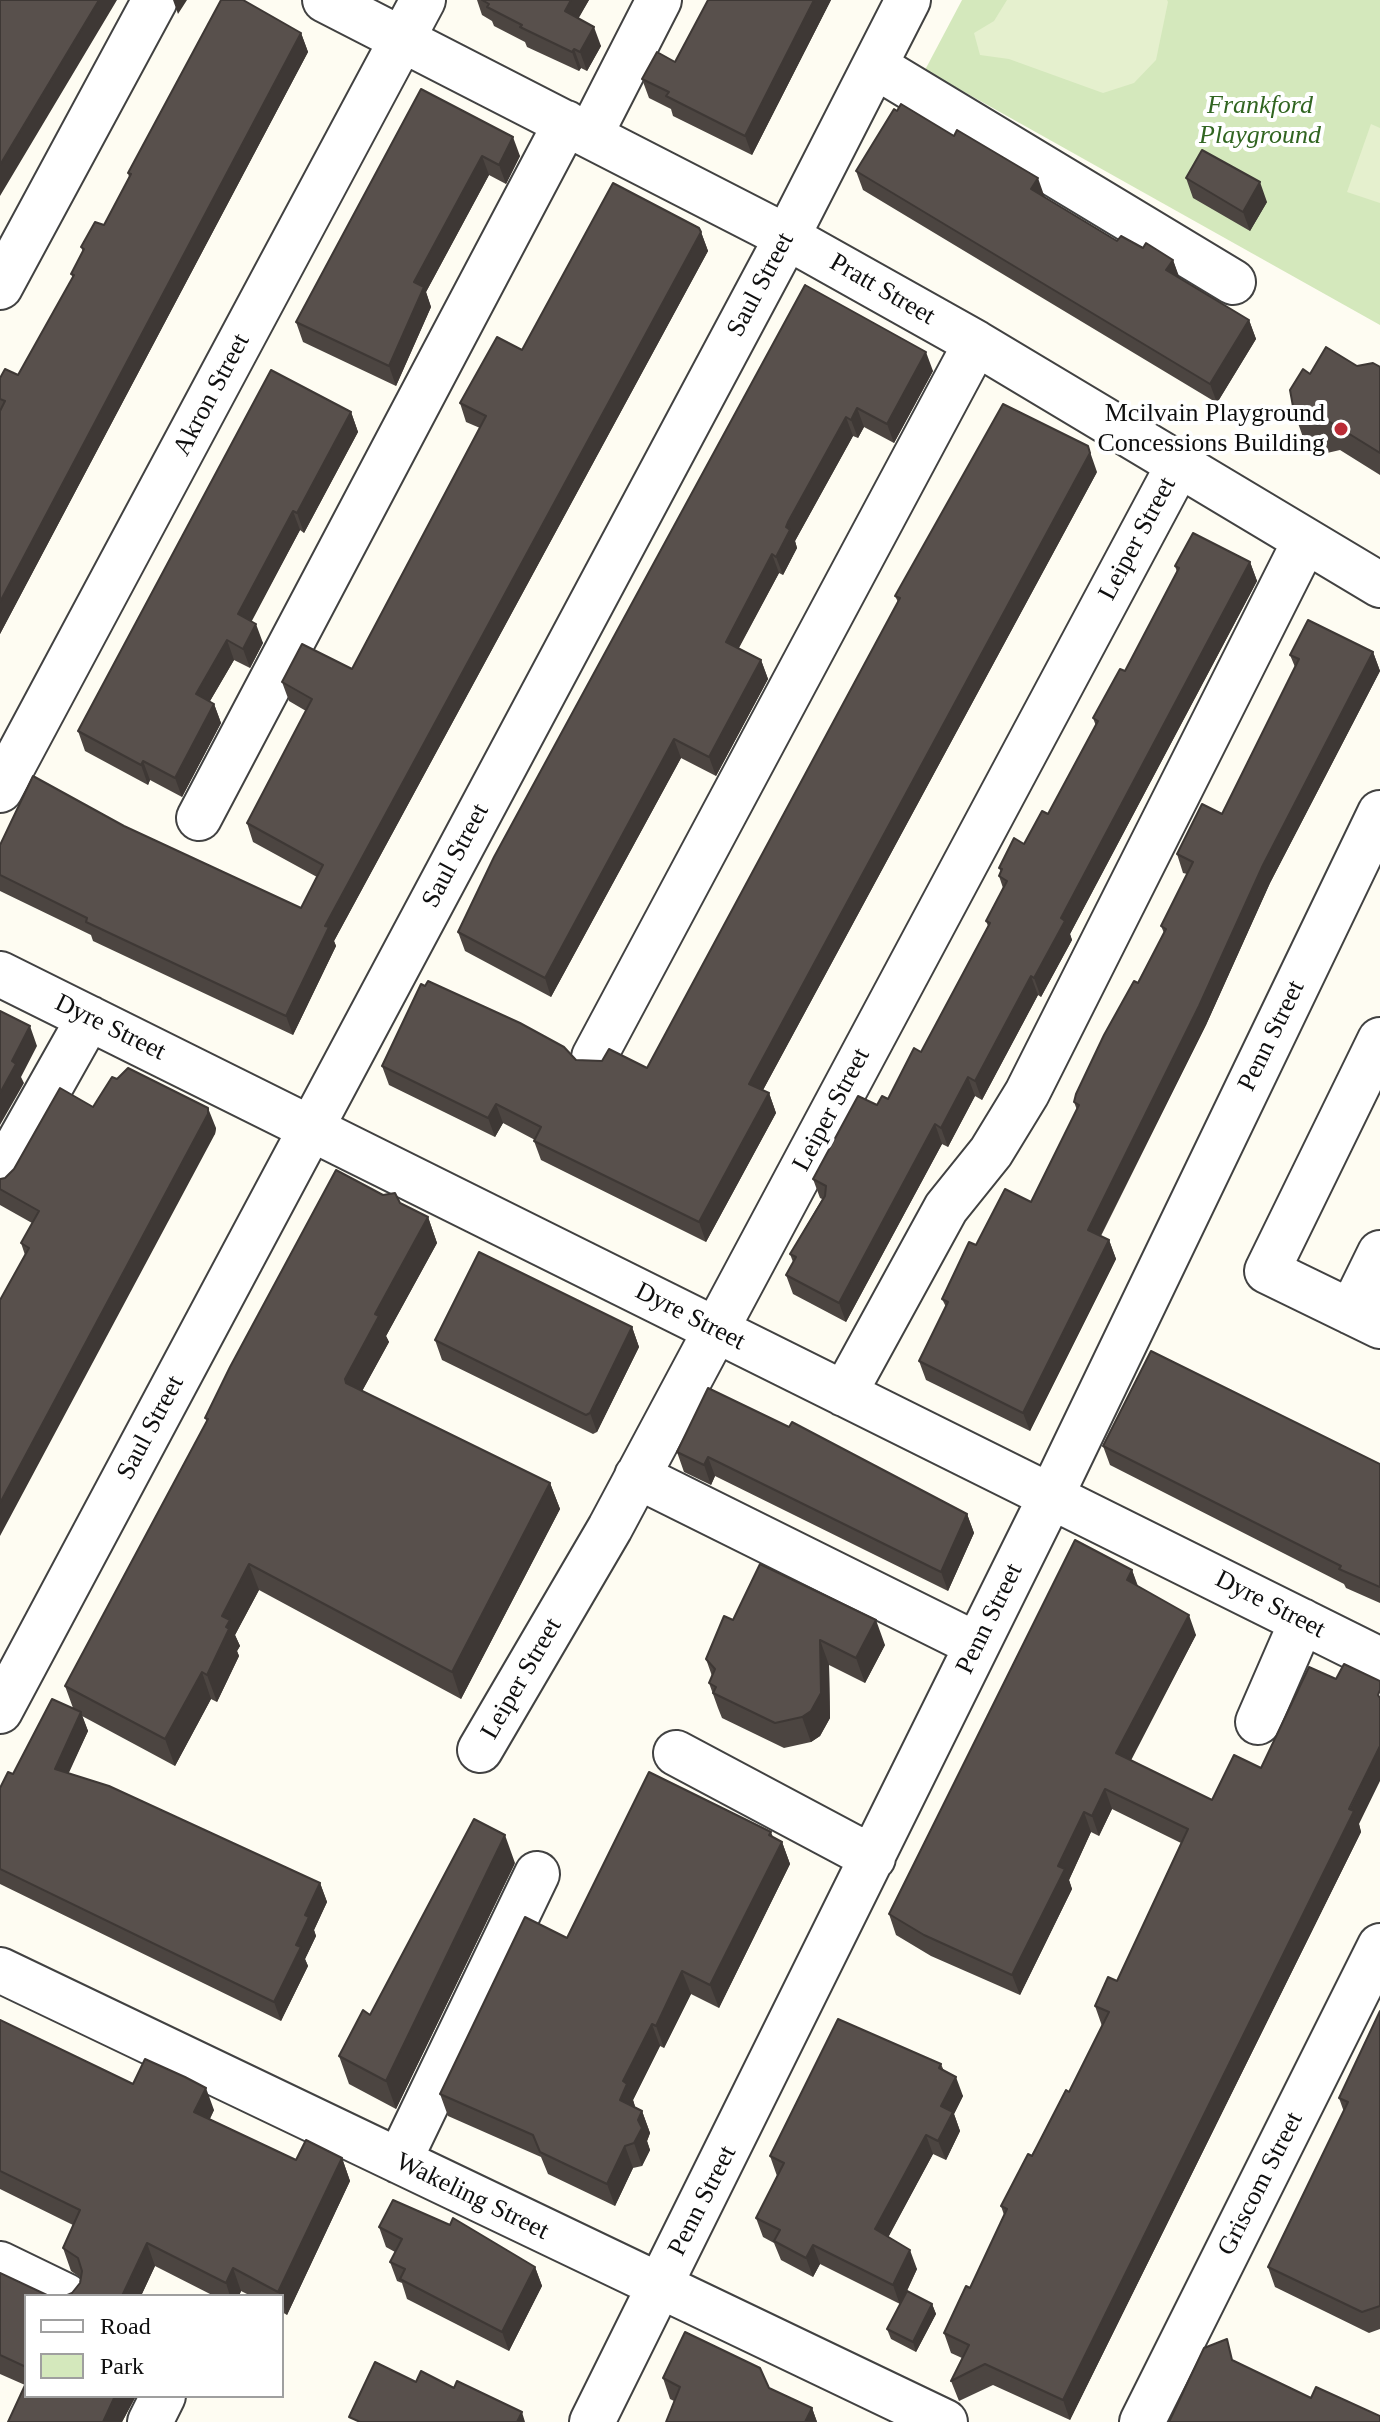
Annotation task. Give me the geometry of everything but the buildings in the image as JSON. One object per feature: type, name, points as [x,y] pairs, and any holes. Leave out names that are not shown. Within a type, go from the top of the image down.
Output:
[{"type":"street","points":[[0,287],[155,0]]},
{"type":"street","name":"Pratt Street","points":[[325,0],[787,237],[976,343],[1380,585]]},
{"type":"street","name":"Akron Street","points":[[0,790],[423,0]]},
{"type":"street","points":[[199,818],[578,129],[659,0]]},
{"type":"street","name":"Saul Street","points":[[0,1711],[787,237],[908,0]]},
{"type":"street","points":[[875,66],[1233,282]]},
{"type":"street","points":[[594,1057],[976,343]]},
{"type":"street","name":"Leiper Street","points":[[480,1750],[637,1476],[1178,466]]},
{"type":"street","points":[[844,1394],[946,1208],[991,1152],[1027,1093],[1305,541]]},
{"type":"street","name":"Penn Street","points":[[592,2422],[1051,1496],[1380,813]]},
{"type":"street","name":"Dyre Street","points":[[0,974],[1380,1660]]},
{"type":"street","points":[[0,1176],[89,1018]]},
{"type":"street","points":[[1380,1040],[1267,1271],[1366,1319],[1380,1253]]},
{"type":"street","points":[[637,1476],[977,1645]]},
{"type":"street","points":[[1258,1722],[1302,1621]]},
{"type":"street","points":[[676,1753],[873,1858]]},
{"type":"street","points":[[399,2161],[537,1874]]},
{"type":"street","name":"Griscom Street","points":[[1142,2422],[1380,1946]]},
{"type":"street","name":"Wakeling Street","points":[[0,1970],[622,2269],[661,2283],[945,2422]]},
{"type":"street","points":[[0,2264],[62,2294]]},
{"type":"street","points":[[150,2422],[162,2398]]},
{"type":"green space","name":"Frankford Playground","points":[[962,0],[1380,0],[1380,325],[925,70]]},
{"type":"green space","points":[[1007,0],[1168,2],[1156,60],[1134,83],[1103,93],[1009,59],[980,55],[974,33],[994,21]]},
{"type":"green space","points":[[1371,124],[1380,128],[1380,203],[1347,192]]},
{"type":"place","name":"Mcilvain Playground Concessions Building","points":[[1341,429]]}]
